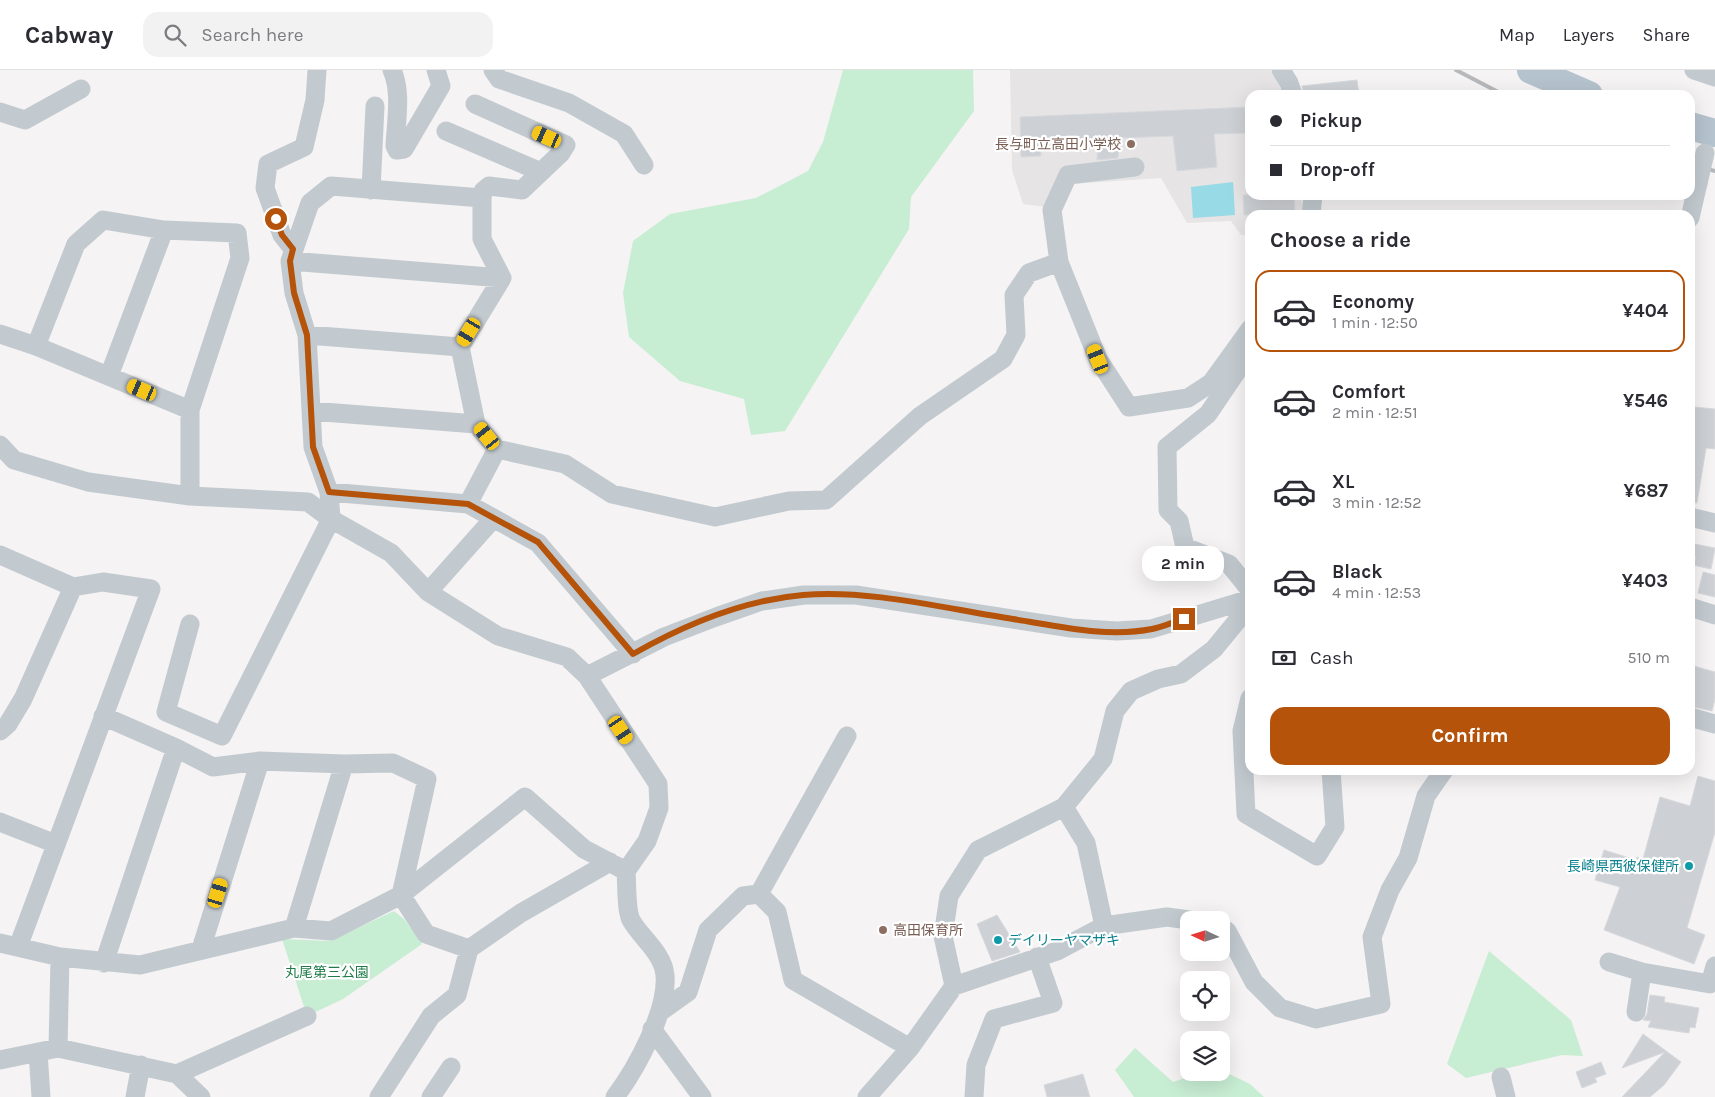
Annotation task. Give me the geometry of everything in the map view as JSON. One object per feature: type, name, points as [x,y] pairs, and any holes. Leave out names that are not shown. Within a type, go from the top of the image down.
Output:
[{"type":"main road","points":[[1531,70],[1577,90]]},
{"type":"street","points":[[190,624],[166,712],[222,736],[331,518],[329,492],[313,447],[307,335],[294,293],[291,255],[265,188],[268,164],[304,147],[315,100],[317,70]]},
{"type":"street","points":[[392,70],[396,77],[395,146],[397,150],[404,149],[441,86],[436,70]]},
{"type":"street","points":[[493,70],[499,79],[569,103],[624,134],[644,165]]},
{"type":"street","points":[[1694,70],[1715,77]]},
{"type":"street","points":[[0,112],[25,120],[81,89]]},
{"type":"street","points":[[475,104],[566,145],[561,153],[522,190],[489,186],[483,191],[482,239],[502,278]]},
{"type":"street","points":[[371,190],[375,106]]},
{"type":"street","points":[[446,131],[541,172]]},
{"type":"street","points":[[1695,196],[1706,136]]},
{"type":"street","points":[[1134,167],[1068,175],[1052,210],[1059,262],[1098,359],[1128,407],[1188,398],[1210,383],[1245,335]]},
{"type":"street","points":[[291,255],[310,203],[331,186],[482,198]]},
{"type":"street","points":[[36,346],[76,244],[104,220],[164,230],[237,234],[240,258],[190,410],[190,496]]},
{"type":"street","points":[[109,376],[164,230]]},
{"type":"street","points":[[291,255],[502,278]]},
{"type":"street","points":[[502,278],[460,347],[476,424],[497,448],[565,464],[612,494],[715,517],[788,501],[826,500],[920,416],[1003,359],[1016,335],[1014,295],[1029,273],[1059,262]]},
{"type":"street","points":[[0,334],[36,346],[190,410]]},
{"type":"street","points":[[307,335],[460,347]]},
{"type":"street","points":[[1245,359],[1208,414],[1167,447],[1168,510],[1179,521],[1185,547],[1229,564],[1245,584]]},
{"type":"street","points":[[311,411],[476,424]]},
{"type":"street","points":[[0,445],[14,460],[88,482],[190,496],[308,502],[331,518],[391,553],[428,592],[498,636],[567,656],[587,676],[658,784],[659,808],[647,842],[618,866],[521,913],[469,949],[457,995],[431,1016],[379,1097]]},
{"type":"street","points":[[468,504],[497,448]]},
{"type":"street","points":[[329,492],[468,504],[538,542],[633,654]]},
{"type":"street","points":[[428,592],[493,518]]},
{"type":"street","points":[[1695,518],[1715,523]]},
{"type":"street","points":[[0,555],[72,587],[103,582],[151,589],[56,844],[9,945],[60,957],[104,963],[140,965],[200,949],[294,928],[331,931],[401,895],[525,797],[584,849],[618,866],[631,919],[656,953],[665,974],[660,1012],[633,1074],[615,1097]]},
{"type":"street","points":[[0,732],[8,724],[23,698],[72,587]]},
{"type":"street","points":[[587,676],[664,637],[716,617],[762,601],[804,595],[856,595],[1071,628],[1117,631],[1151,629],[1245,601]]},
{"type":"street","points":[[1695,606],[1715,615]]},
{"type":"street","points":[[954,986],[943,936],[949,896],[978,850],[1064,807],[1103,759],[1115,711],[1131,691],[1158,679],[1181,674],[1214,650],[1245,611]]},
{"type":"street","points":[[103,716],[176,748],[213,767],[260,761],[344,764],[393,762],[427,779],[401,895],[426,934],[469,949]]},
{"type":"street","points":[[1695,718],[1715,724]]},
{"type":"street","points":[[1245,719],[1242,731],[1246,814],[1317,856],[1335,827],[1330,775]]},
{"type":"street","points":[[759,894],[847,736]]},
{"type":"street","points":[[104,963],[176,748]]},
{"type":"street","points":[[200,949],[260,761]]},
{"type":"street","points":[[294,928],[344,764]]},
{"type":"street","points":[[1230,937],[1254,982],[1280,1008],[1316,1019],[1381,1004],[1372,937],[1390,890],[1408,858],[1426,796],[1441,775]]},
{"type":"street","points":[[1064,807],[1086,843],[1104,926]]},
{"type":"street","points":[[0,822],[56,844]]},
{"type":"street","points":[[660,1012],[688,992],[708,930],[743,896],[759,894]]},
{"type":"street","points":[[759,894],[777,912],[793,980],[910,1048]]},
{"type":"street","points":[[876,1094],[954,986],[1057,951],[1104,926],[1166,918],[1180,919]]},
{"type":"street","points":[[58,1048],[60,957]]},
{"type":"street","points":[[974,1097],[976,1065],[994,1019],[1053,1003],[1038,957]]},
{"type":"street","points":[[1609,962],[1642,972],[1710,984],[1715,966]]},
{"type":"street","points":[[1636,1012],[1642,972]]},
{"type":"street","points":[[177,1074],[307,1016]]},
{"type":"street","points":[[652,1029],[702,1097]]},
{"type":"street","points":[[0,1060],[58,1048],[177,1074],[202,1097]]},
{"type":"street","points":[[38,1052],[41,1097]]},
{"type":"street","points":[[136,1097],[141,1065]]},
{"type":"street","points":[[431,1097],[451,1067]]},
{"type":"street","points":[[1501,1076],[1506,1097]]},
{"type":"shaded area","name":"長与町立高田小学校","points":[[1010,70],[1270,70],[1281,90],[1245,90],[1245,200],[1302,200],[1302,210],[1245,210],[1245,235],[1241,235],[1231,221],[1187,223],[1161,178],[1071,184],[1046,207],[1023,204],[1012,170]]},
{"type":"green space","points":[[843,70],[973,70],[974,111],[911,197],[909,229],[785,431],[751,435],[744,399],[680,381],[629,337],[623,293],[633,241],[670,214],[756,198],[808,171],[823,142]]},
{"type":"green space","name":"丸尾第三公園","points":[[394,911],[405,920],[422,944],[343,999],[307,1016],[282,939],[330,941]]},
{"type":"green space","points":[[1489,951],[1571,1020],[1583,1056],[1562,1055],[1466,1078],[1447,1064]]},
{"type":"green space","points":[[1135,1048],[1173,1082],[1180,1080],[1230,1081],[1230,1074],[1250,1084],[1264,1097],[1134,1097],[1115,1070]]},
{"type":"water","points":[[1233,182],[1235,215],[1193,218],[1191,187]]},
{"type":"building","points":[[1357,80],[1358,90],[1303,90],[1302,86]]},
{"type":"building","points":[[1245,107],[1245,133],[1214,134],[1217,167],[1177,171],[1173,136],[1119,138],[1118,158],[1097,160],[1098,139],[1040,141],[1041,156],[1021,157],[1020,117]]},
{"type":"building","points":[[1243,195],[1245,195],[1245,200],[1294,200],[1295,210],[1245,210],[1244,215]]},
{"type":"building","points":[[1695,407],[1715,409],[1715,449],[1706,448],[1697,503],[1695,503]]},
{"type":"building","points":[[1695,544],[1715,548],[1711,569],[1695,565]]},
{"type":"building","points":[[1703,572],[1715,575],[1715,597],[1698,593]]},
{"type":"building","points":[[1695,666],[1715,672],[1715,699],[1712,711],[1695,707]]},
{"type":"building","points":[[1698,776],[1715,781],[1715,832],[1687,928],[1705,935],[1694,964],[1604,930],[1620,887],[1595,880],[1604,850],[1636,860],[1637,857],[1643,859],[1660,797],[1690,806]]},
{"type":"building","name":"デイリーヤマザキ","points":[[997,915],[1020,952],[992,961],[977,924]]},
{"type":"building","points":[[1650,995],[1665,997],[1664,1002],[1699,1008],[1695,1028],[1690,1027],[1689,1033],[1648,1027],[1651,1021],[1643,1020],[1647,1014]]},
{"type":"building","points":[[1643,1034],[1681,1062],[1664,1085],[1650,1097],[1622,1097],[1665,1052],[1622,1068]]},
{"type":"building","points":[[1601,1062],[1606,1074],[1595,1078],[1597,1082],[1582,1088],[1576,1072]]},
{"type":"building","points":[[1083,1074],[1090,1097],[1047,1097],[1044,1085]]},
{"type":"railway","points":[[1456,70],[1494,90]]},
{"type":"railway","points":[[1695,165],[1715,171]]},
{"type":"place","name":"長与町立高田小学校","points":[[1131,144]]},
{"type":"place","name":"長崎県西彼保健所","points":[[1689,866]]},
{"type":"place","name":"高田保育所","points":[[883,930]]},
{"type":"place","name":"デイリーヤマザキ","points":[[998,940]]},
{"type":"route","points":[[276,219],[282,235],[293,249],[290,261],[294,293],[307,335],[313,447],[329,492],[468,504],[538,542],[597,614],[633,654],[664,637],[762,601],[804,595],[856,595],[1071,628],[1117,631],[1151,629],[1184,619]]}]
